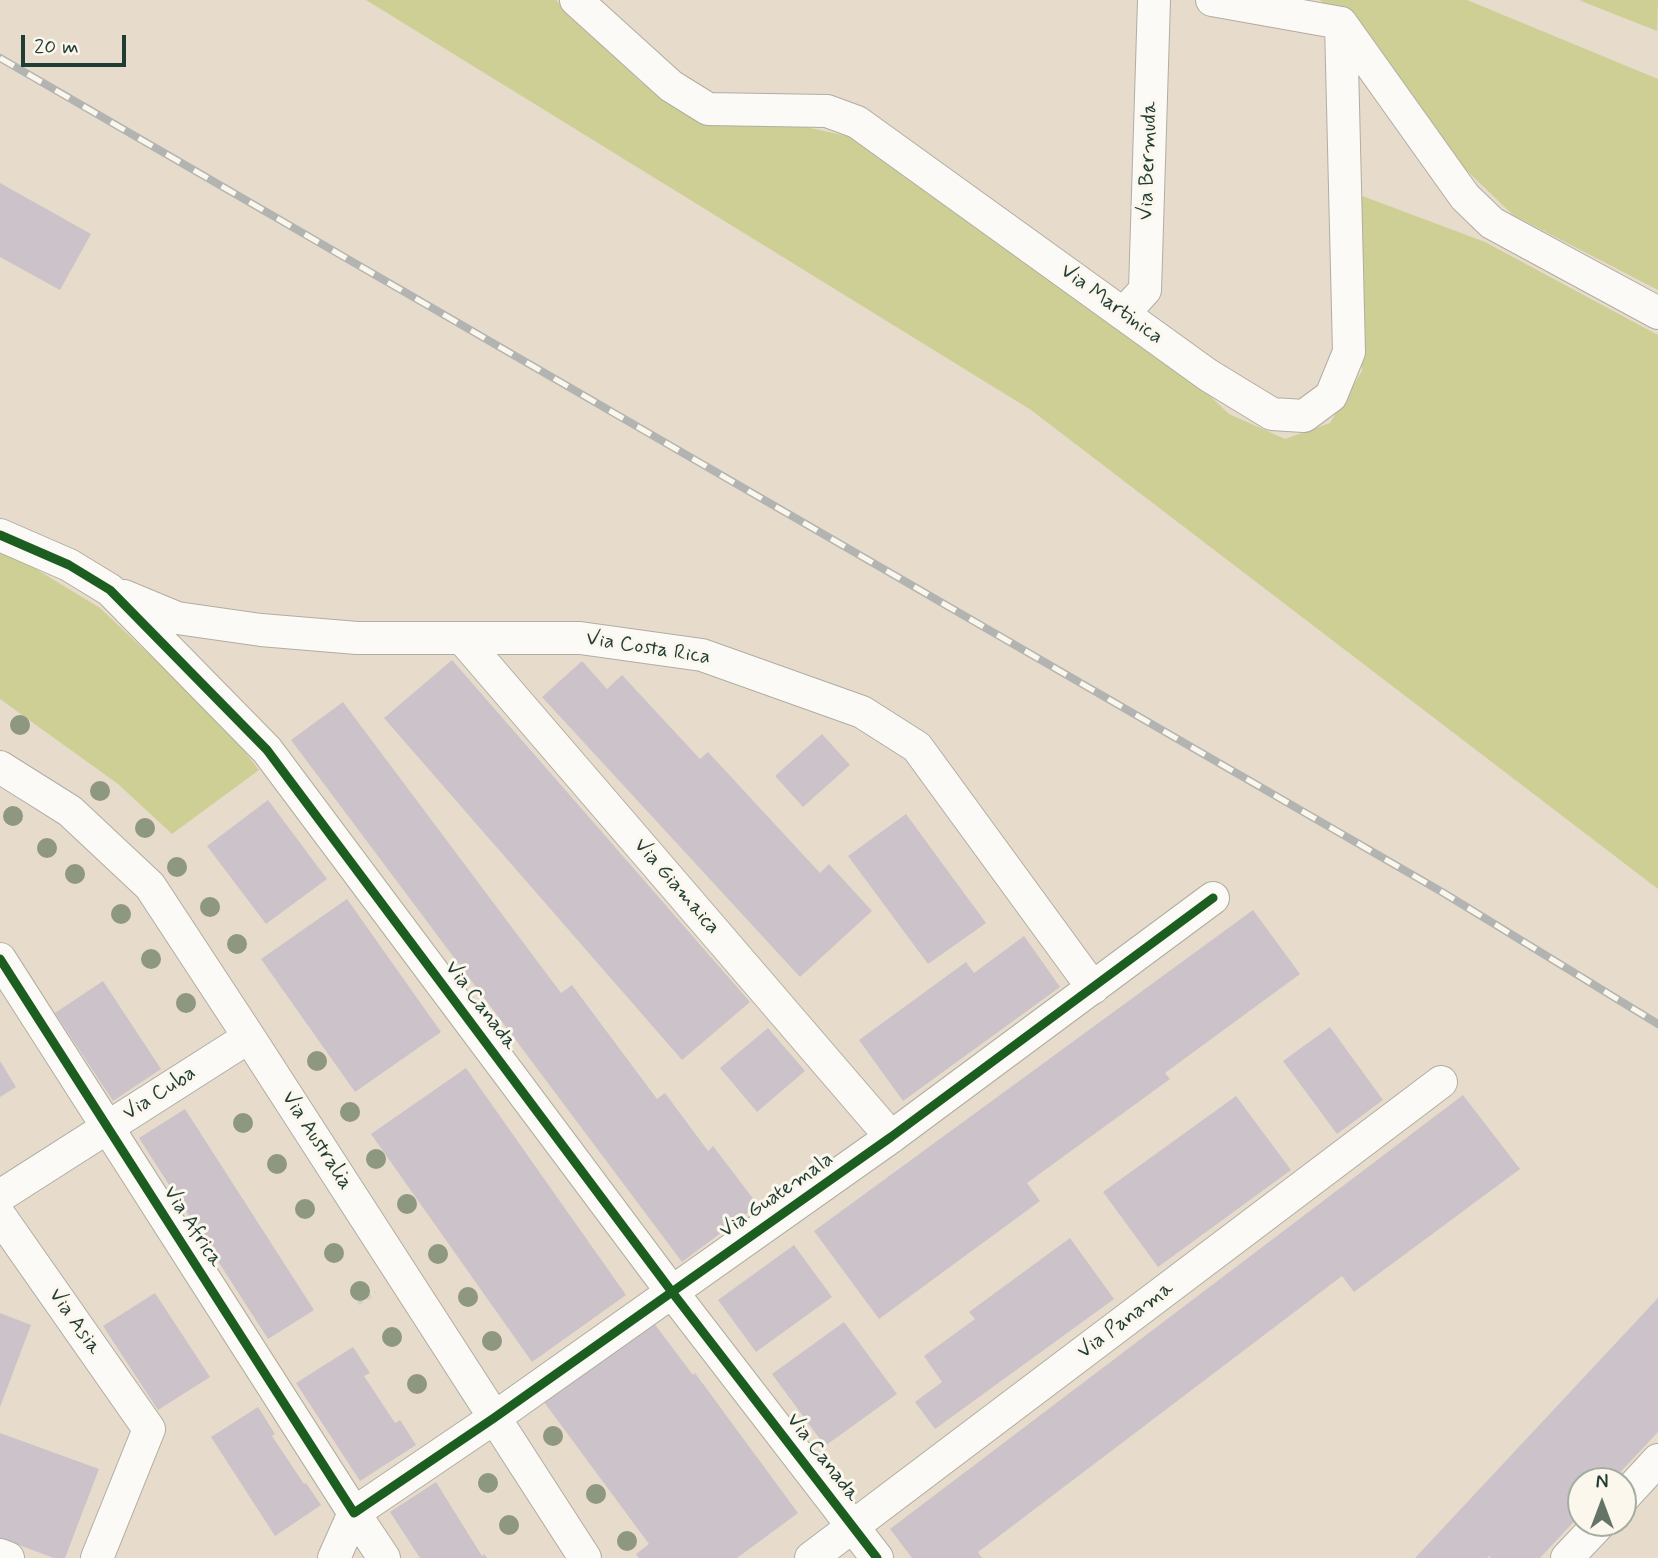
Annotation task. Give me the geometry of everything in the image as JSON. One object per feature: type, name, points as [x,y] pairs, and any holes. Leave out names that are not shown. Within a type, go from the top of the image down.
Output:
[{"type":"street","name":"Via Bermuda","points":[[1123,314],[1145,290],[1154,0]]},
{"type":"street","points":[[1212,0],[1341,23],[1465,197],[1492,223],[1658,313]]},
{"type":"street","name":"Via Martinica","points":[[583,2],[671,86],[708,109],[827,111],[857,122],[1208,375],[1272,414],[1304,416],[1331,396],[1349,352],[1341,23]]},
{"type":"street","name":"Via Canada","points":[[0,535],[69,565],[110,590],[267,750],[672,1292],[877,1558]]},
{"type":"street","name":"Via Costa Rica","points":[[110,590],[177,618],[261,630],[357,638],[580,638],[702,655],[862,712],[917,747],[1093,988]]},
{"type":"street","name":"Via Giamaica","points":[[462,638],[891,1137]]},
{"type":"street","name":"Via Australia","points":[[0,766],[70,811],[150,887],[585,1558]]},
{"type":"street","name":"Via Guatemala","points":[[354,1513],[494,1418],[891,1137],[1213,898]]},
{"type":"street","name":"Via Africa","points":[[0,959],[384,1558]]},
{"type":"street","name":"Via Cuba","points":[[0,1196],[249,1037]]},
{"type":"street","name":"Via Panama","points":[[811,1558],[1441,1083]]},
{"type":"street","name":"Via Asia","points":[[0,1216],[149,1429],[97,1558]]},
{"type":"street","points":[[1637,1483],[1658,1460]]},
{"type":"street","points":[[334,1558],[354,1513]]},
{"type":"street","points":[[1567,1558],[1587,1537]]},
{"type":"street","points":[[0,1555],[8,1558]]},
{"type":"green space","points":[[366,0],[556,0],[642,83],[710,126],[797,125],[870,141],[1123,314],[1229,414],[1285,439],[1330,423],[1362,371],[1357,194],[1485,242],[1658,335],[1658,889],[1031,410]]},
{"type":"green space","points":[[1320,0],[1467,0],[1658,79],[1658,290],[1513,215],[1461,165]]},
{"type":"green space","points":[[1579,0],[1658,0],[1657,31],[1581,1]]},
{"type":"green space","points":[[0,551],[8,552],[100,608],[227,728],[259,770],[172,834],[118,784],[0,699]]},
{"type":"building","points":[[0,183],[91,234],[60,290],[0,257]]},
{"type":"building","points":[[452,660],[750,1002],[682,1060],[384,718]]},
{"type":"building","points":[[582,661],[607,689],[622,675],[700,759],[708,752],[820,873],[829,864],[872,911],[800,977],[542,697]]},
{"type":"building","points":[[343,702],[561,993],[572,985],[657,1099],[665,1093],[708,1151],[713,1146],[758,1205],[682,1262],[291,740]]},
{"type":"building","points":[[822,734],[850,765],[803,807],[775,776]]},
{"type":"building","points":[[268,800],[327,879],[266,924],[207,846]]},
{"type":"building","points":[[906,814],[986,923],[928,964],[848,856]]},
{"type":"building","points":[[347,899],[441,1032],[355,1092],[261,959]]},
{"type":"building","points":[[1253,910],[1300,974],[1165,1073],[1170,1079],[1027,1183],[1040,1201],[879,1319],[814,1231]]},
{"type":"building","points":[[1024,936],[1060,987],[903,1101],[859,1040],[966,962],[974,973]]},
{"type":"building","points":[[103,981],[161,1069],[113,1101],[55,1013]]},
{"type":"building","points":[[1330,1027],[1383,1100],[1337,1134],[1283,1061]]},
{"type":"building","points":[[768,1028],[805,1071],[757,1112],[720,1068]]},
{"type":"building","points":[[0,1061],[16,1087],[0,1097]]},
{"type":"building","points":[[466,1068],[626,1295],[532,1362],[371,1134]]},
{"type":"building","points":[[1463,1095],[1520,1169],[1354,1292],[1342,1276],[978,1552],[982,1558],[912,1558],[890,1529]]},
{"type":"building","points":[[1236,1096],[1291,1170],[1158,1267],[1103,1192]]},
{"type":"building","points":[[185,1109],[314,1310],[268,1339],[139,1138]]},
{"type":"building","points":[[1070,1238],[1114,1299],[935,1429],[915,1402],[942,1382],[924,1356],[975,1319],[969,1312]]},
{"type":"building","points":[[794,1245],[832,1297],[756,1352],[718,1300]]},
{"type":"building","points":[[155,1293],[210,1377],[158,1410],[103,1326]]},
{"type":"building","points":[[1658,1298],[1658,1432],[1625,1467],[1567,1467],[1567,1529],[1540,1558],[1415,1558]]},
{"type":"building","points":[[0,1313],[31,1325],[0,1407]]},
{"type":"building","points":[[653,1322],[693,1375],[695,1373],[798,1513],[737,1558],[639,1558],[636,1554],[649,1544],[544,1402]]},
{"type":"building","points":[[844,1322],[897,1394],[825,1446],[772,1374]]},
{"type":"building","points":[[353,1347],[370,1373],[364,1376],[395,1423],[400,1420],[416,1445],[360,1481],[296,1383]]},
{"type":"building","points":[[258,1407],[275,1434],[272,1436],[321,1505],[275,1536],[211,1437]]},
{"type":"building","points":[[0,1433],[99,1469],[65,1558],[54,1558],[0,1538]]},
{"type":"building","points":[[436,1482],[482,1556],[484,1554],[487,1558],[420,1558],[390,1512]]},
{"type":"railway","points":[[0,58],[1442,892],[1658,1024]]},
{"type":"cycle path","points":[[0,535],[69,565],[110,590],[267,750],[672,1292],[877,1558]]},
{"type":"cycle path","points":[[0,959],[354,1513],[494,1418],[891,1137],[1213,898]]}]
